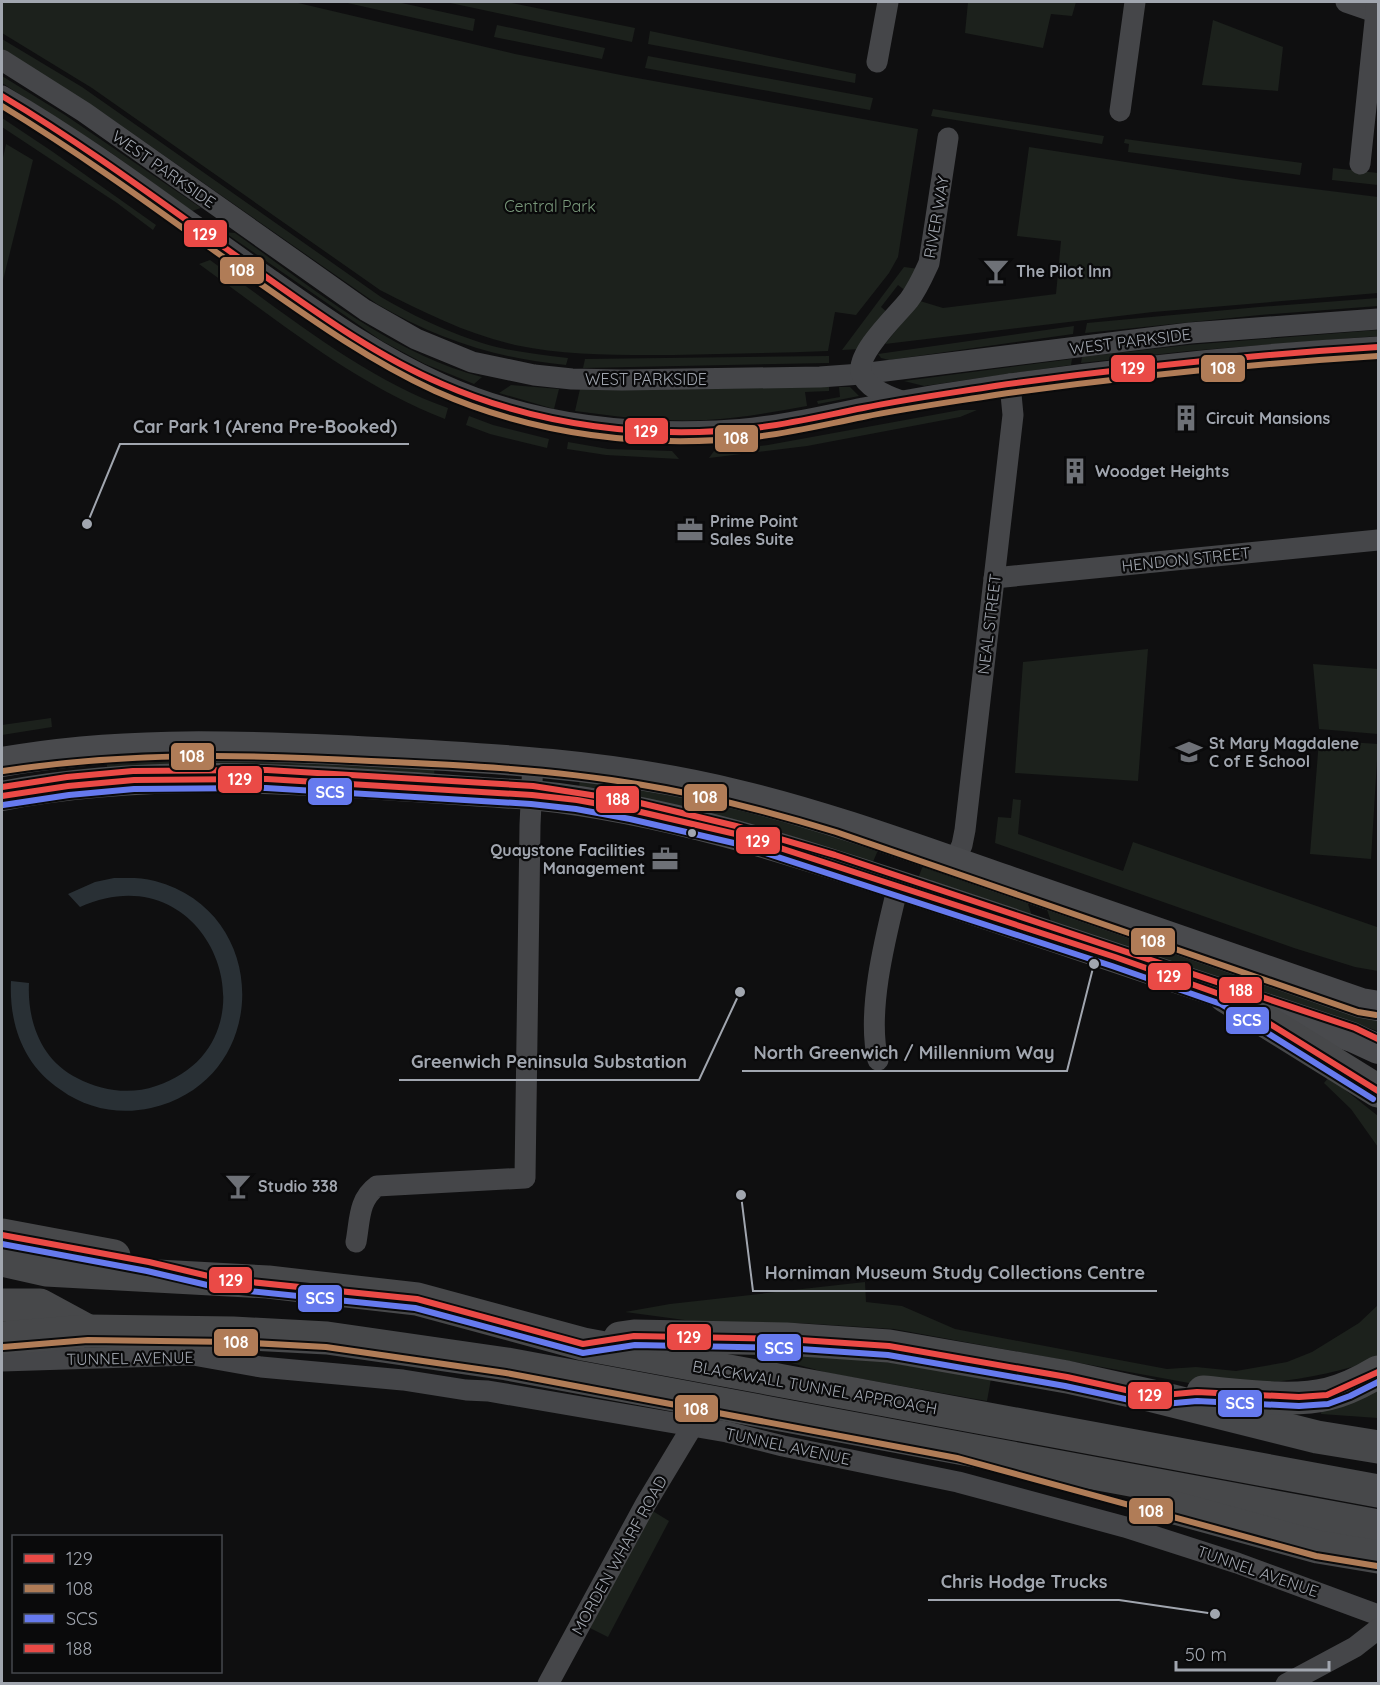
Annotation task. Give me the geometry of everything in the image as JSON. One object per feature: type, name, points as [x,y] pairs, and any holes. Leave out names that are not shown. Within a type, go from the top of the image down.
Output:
[{"type":"highway","points":[[1225,996],[1378,1090]]},
{"type":"highway","points":[[2,1235],[149,1262],[221,1279]]},
{"type":"highway","name":"BLACKWALL TUNNEL APPROACH","points":[[2,1260],[46,1270],[221,1279],[417,1299],[583,1344],[1378,1491]]},
{"type":"highway","points":[[2,1305],[40,1305],[88,1330]]},
{"type":"highway","name":"BLACKWALL TUNNEL APPROACH","points":[[2,1338],[88,1330],[233,1333],[327,1338],[519,1366],[1378,1526]]},
{"type":"highway","points":[[583,1344],[634,1336],[786,1339],[889,1346],[1067,1377],[1317,1437],[1378,1447]]},
{"type":"highway","points":[[1153,1396],[1197,1392],[1299,1397],[1327,1395],[1347,1388],[1378,1372]]},
{"type":"highway","points":[[959,1449],[1318,1547],[1378,1557]]},
{"type":"street","points":[[877,62],[888,2]]},
{"type":"street","points":[[1120,111],[1135,2]]},
{"type":"street","points":[[1347,2],[1377,9],[1360,164]]},
{"type":"street","name":"WEST PARKSIDE","points":[[2,60],[84,112],[365,310],[394,328],[443,352],[504,370],[572,379],[820,377],[861,374],[1190,333],[1378,319]]},
{"type":"street","name":"WEST PARKSIDE","points":[[2,96],[108,164],[332,323],[414,372],[477,398],[564,422],[640,431],[718,431],[777,425],[901,401],[1010,384],[1183,363],[1378,347]]},
{"type":"street","name":"RIVER WAY","points":[[861,374],[861,362],[868,348],[910,299],[929,263],[948,138]]},
{"type":"street","points":[[861,374],[872,386],[901,401]]},
{"type":"street","name":"NEAL STREET","points":[[954,862],[962,845],[965,830],[1013,415],[1010,384]]},
{"type":"street","name":"HENDON STREET","points":[[994,578],[1378,540]]},
{"type":"street","points":[[2,762],[75,752],[155,746],[230,745],[533,761],[604,770],[734,793],[847,826],[1361,1003],[1378,1006]]},
{"type":"street","points":[[75,752],[77,785]]},
{"type":"street","points":[[356,1242],[363,1202],[367,1193],[377,1186],[525,1178],[533,761]]},
{"type":"street","points":[[2,796],[77,785],[177,778],[244,777],[532,795],[577,800],[740,835],[1115,957],[1352,1037],[1378,1049]]},
{"type":"street","points":[[878,1060],[874,1032],[875,1011],[886,934],[898,885]]},
{"type":"street","name":"TUNNEL AVENUE","points":[[2,1362],[193,1355],[261,1367],[403,1380],[466,1390],[488,1391],[727,1432],[783,1446],[958,1482],[1103,1521],[1237,1563],[1378,1615]]},
{"type":"street","name":"MORDEN WHARF ROAD","points":[[548,1683],[645,1506],[692,1427]]},
{"type":"street","points":[[1298,1681],[1355,1647],[1378,1629]]},
{"type":"green space","name":"Central Park","points":[[2,2],[294,2],[515,54],[918,129],[898,257],[889,273],[856,315],[835,312],[828,351],[673,355],[594,354],[534,349],[497,340],[446,322],[380,290],[92,88],[2,33]]},
{"type":"green space","points":[[343,2],[397,2],[475,19],[473,31]]},
{"type":"green space","points":[[446,2],[507,2],[635,28],[632,42]]},
{"type":"green space","points":[[968,2],[1076,2],[1072,16],[1051,14],[1043,48],[965,33]]},
{"type":"green space","points":[[1213,20],[1283,47],[1278,91],[1202,85]]},
{"type":"green space","points":[[497,25],[605,48],[602,59],[494,37]]},
{"type":"green space","points":[[650,31],[856,74],[855,83],[648,44]]},
{"type":"green space","points":[[2,39],[82,87],[381,297],[426,321],[461,336],[508,349],[568,358],[566,365],[516,358],[468,345],[423,328],[377,304],[106,115],[2,50]]},
{"type":"green space","points":[[648,56],[873,98],[870,110],[645,68]]},
{"type":"green space","points":[[2,76],[65,115],[201,208],[192,211],[110,152],[2,83]]},
{"type":"green space","points":[[933,109],[1104,136],[1102,144],[931,116]]},
{"type":"green space","points":[[2,118],[156,225],[153,230],[117,203],[2,127]]},
{"type":"green space","points":[[1125,139],[1302,163],[1300,175],[1128,152],[1129,144],[1124,143]]},
{"type":"green space","points":[[6,144],[33,160],[2,284],[2,162]]},
{"type":"green space","points":[[1029,147],[1242,180],[1378,197],[1378,293],[1153,312],[885,344],[920,301],[943,308],[1056,294],[1061,241],[1017,236]]},
{"type":"green space","points":[[1333,168],[1378,173],[1378,185],[1332,180]]},
{"type":"green space","points":[[224,232],[235,233],[322,296],[383,335],[448,366],[482,377],[474,384],[425,364],[382,341]]},
{"type":"green space","points":[[210,260],[295,322],[355,362],[386,380],[448,408],[445,419],[380,388],[318,349],[199,264]]},
{"type":"green space","points":[[904,267],[919,269],[906,291],[898,285],[881,307],[888,313],[860,349],[842,350]]},
{"type":"green space","points":[[1378,298],[1378,306],[1260,315],[1085,333],[1087,323]]},
{"type":"green space","points":[[1074,326],[1073,334],[889,360],[881,358],[878,354]]},
{"type":"green space","points":[[1378,330],[1378,336],[1188,351],[1081,363],[1082,357],[1188,345]]},
{"type":"green space","points":[[829,356],[829,363],[583,368],[585,359]]},
{"type":"green space","points":[[1072,359],[1071,365],[924,386],[904,381]]},
{"type":"green space","points":[[511,385],[559,389],[554,409],[499,393]]},
{"type":"green space","points":[[829,387],[829,391],[805,392],[807,406],[719,419],[657,420],[575,411],[580,389]]},
{"type":"green space","points":[[839,387],[850,387],[859,396],[818,404],[817,401],[840,397]]},
{"type":"green space","points":[[960,410],[977,410],[960,417],[807,446],[709,458],[714,451],[768,445]]},
{"type":"green space","points":[[469,416],[493,425],[549,439],[547,448],[490,434],[466,425]]},
{"type":"green space","points":[[568,442],[608,449],[672,451],[679,459],[606,455],[567,449]]},
{"type":"green space","points":[[1148,649],[1138,781],[1015,773],[1023,662]]},
{"type":"green space","points":[[1313,664],[1378,669],[1378,734],[1319,729]]},
{"type":"green space","points":[[51,718],[52,727],[2,735],[2,725]]},
{"type":"green space","points":[[1319,740],[1378,744],[1371,859],[1310,854]]},
{"type":"green space","points":[[107,758],[435,765],[434,775],[197,763],[107,768]]},
{"type":"green space","points":[[580,777],[719,803],[879,848],[872,864],[579,789]]},
{"type":"green space","points":[[1013,799],[1021,800],[1018,834],[1123,871],[1133,842],[1377,927],[1378,918],[1378,971],[1355,967],[1294,948],[995,843],[998,817],[1011,818]]},
{"type":"green space","points":[[924,863],[1027,901],[1033,919],[917,881]]},
{"type":"green space","points":[[1046,907],[1312,1001],[1378,1021],[1378,1031],[1052,924]]},
{"type":"green space","points":[[1329,1077],[1378,1116],[1378,1147],[1351,1109],[1324,1083]]},
{"type":"green space","points":[[865,1282],[866,1302],[902,1306],[955,1329],[1167,1369],[1196,1367],[1236,1371],[1287,1362],[1312,1352],[1359,1323],[1378,1305],[1378,1358],[1333,1372],[1285,1381],[1236,1384],[1189,1383],[894,1329],[799,1323],[707,1323],[625,1312],[670,1304]]},
{"type":"green space","points":[[786,1354],[843,1355],[991,1379],[987,1401],[828,1373],[784,1361],[782,1356]]},
{"type":"green space","points":[[1378,1379],[1378,1418],[1321,1414],[1323,1402]]},
{"type":"green space","points":[[651,1510],[669,1521],[608,1637],[588,1627]]},
{"type":"shaded area","points":[[114,878],[140,878],[155,881],[194,899],[221,926],[237,959],[242,996],[236,1032],[219,1066],[190,1092],[151,1108],[128,1111],[104,1109],[82,1102],[48,1080],[28,1056],[21,1042],[16,1028],[11,997],[11,981],[29,983],[34,1025],[45,1050],[65,1070],[96,1086],[126,1091],[146,1089],[156,1086],[195,1064],[217,1032],[223,995],[216,958],[196,926],[166,904],[127,896],[80,907],[68,894],[95,882]]},
{"type":"transit line","name":"129","points":[[2,96],[100,159],[303,303],[370,347],[442,384],[516,410],[555,420],[634,430],[674,432],[754,428],[912,399],[1043,379],[1186,363],[1378,347]]},
{"type":"transit line","name":"108","points":[[2,106],[100,170],[279,297],[366,354],[412,380],[472,406],[551,428],[591,435],[673,441],[754,437],[912,408],[1043,388],[1186,372],[1378,356]]},
{"type":"transit line","name":"108","points":[[3,771],[95,760],[187,756],[278,757],[504,768],[662,788],[738,805],[836,832],[1358,1012],[1376,1015]]},
{"type":"transit line","name":"188","points":[[2,787],[67,777],[133,771],[267,770],[533,786],[636,802],[736,826],[835,855],[1355,1028],[1378,1039]]},
{"type":"transit line","name":"129","points":[[2,796],[68,786],[134,780],[267,779],[532,795],[632,810],[740,835],[1115,957],[1225,996],[1378,1091]]},
{"type":"transit line","name":"SCS","points":[[3,805],[69,795],[134,789],[266,788],[531,804],[630,819],[738,844],[1221,1004],[1373,1099]]},
{"type":"transit line","name":"129","points":[[2,1235],[149,1262],[221,1279],[417,1299],[583,1344],[634,1336],[786,1339],[889,1346],[1067,1377],[1153,1396],[1197,1392],[1299,1397],[1327,1395],[1378,1372]]},
{"type":"transit line","name":"SCS","points":[[2,1244],[147,1271],[220,1288],[415,1308],[583,1353],[635,1345],[786,1348],[888,1355],[1065,1386],[1153,1405],[1197,1401],[1299,1406],[1328,1404],[1378,1382]]},
{"type":"transit line","name":"108","points":[[3,1347],[88,1340],[233,1342],[326,1347],[506,1373],[957,1458],[1316,1556],[1377,1566]]},
{"type":"place","name":"The Pilot Inn","points":[[996,271]]},
{"type":"place","name":"Circuit Mansions","points":[[1186,418]]},
{"type":"place","name":"Woodget Heights","points":[[1075,471]]},
{"type":"place","name":"Car Park 1 (Arena Pre-Booked)","points":[[87,524]]},
{"type":"place","name":"Prime Point Sales Suite","points":[[690,530]]},
{"type":"place","name":"St Mary Magdalene C of E School","points":[[1189,752]]},
{"type":"place","name":"Quaystone Facilities Management","points":[[665,859]]},
{"type":"place","name":"North Greenwich / Millennium Way","points":[[1094,964]]},
{"type":"place","name":"Greenwich Peninsula Substation","points":[[740,992]]},
{"type":"place","name":"Studio 338","points":[[238,1186]]},
{"type":"place","name":"Horniman Museum Study Collections Centre","points":[[741,1195]]},
{"type":"place","name":"Chris Hodge Trucks","points":[[1215,1614]]}]
